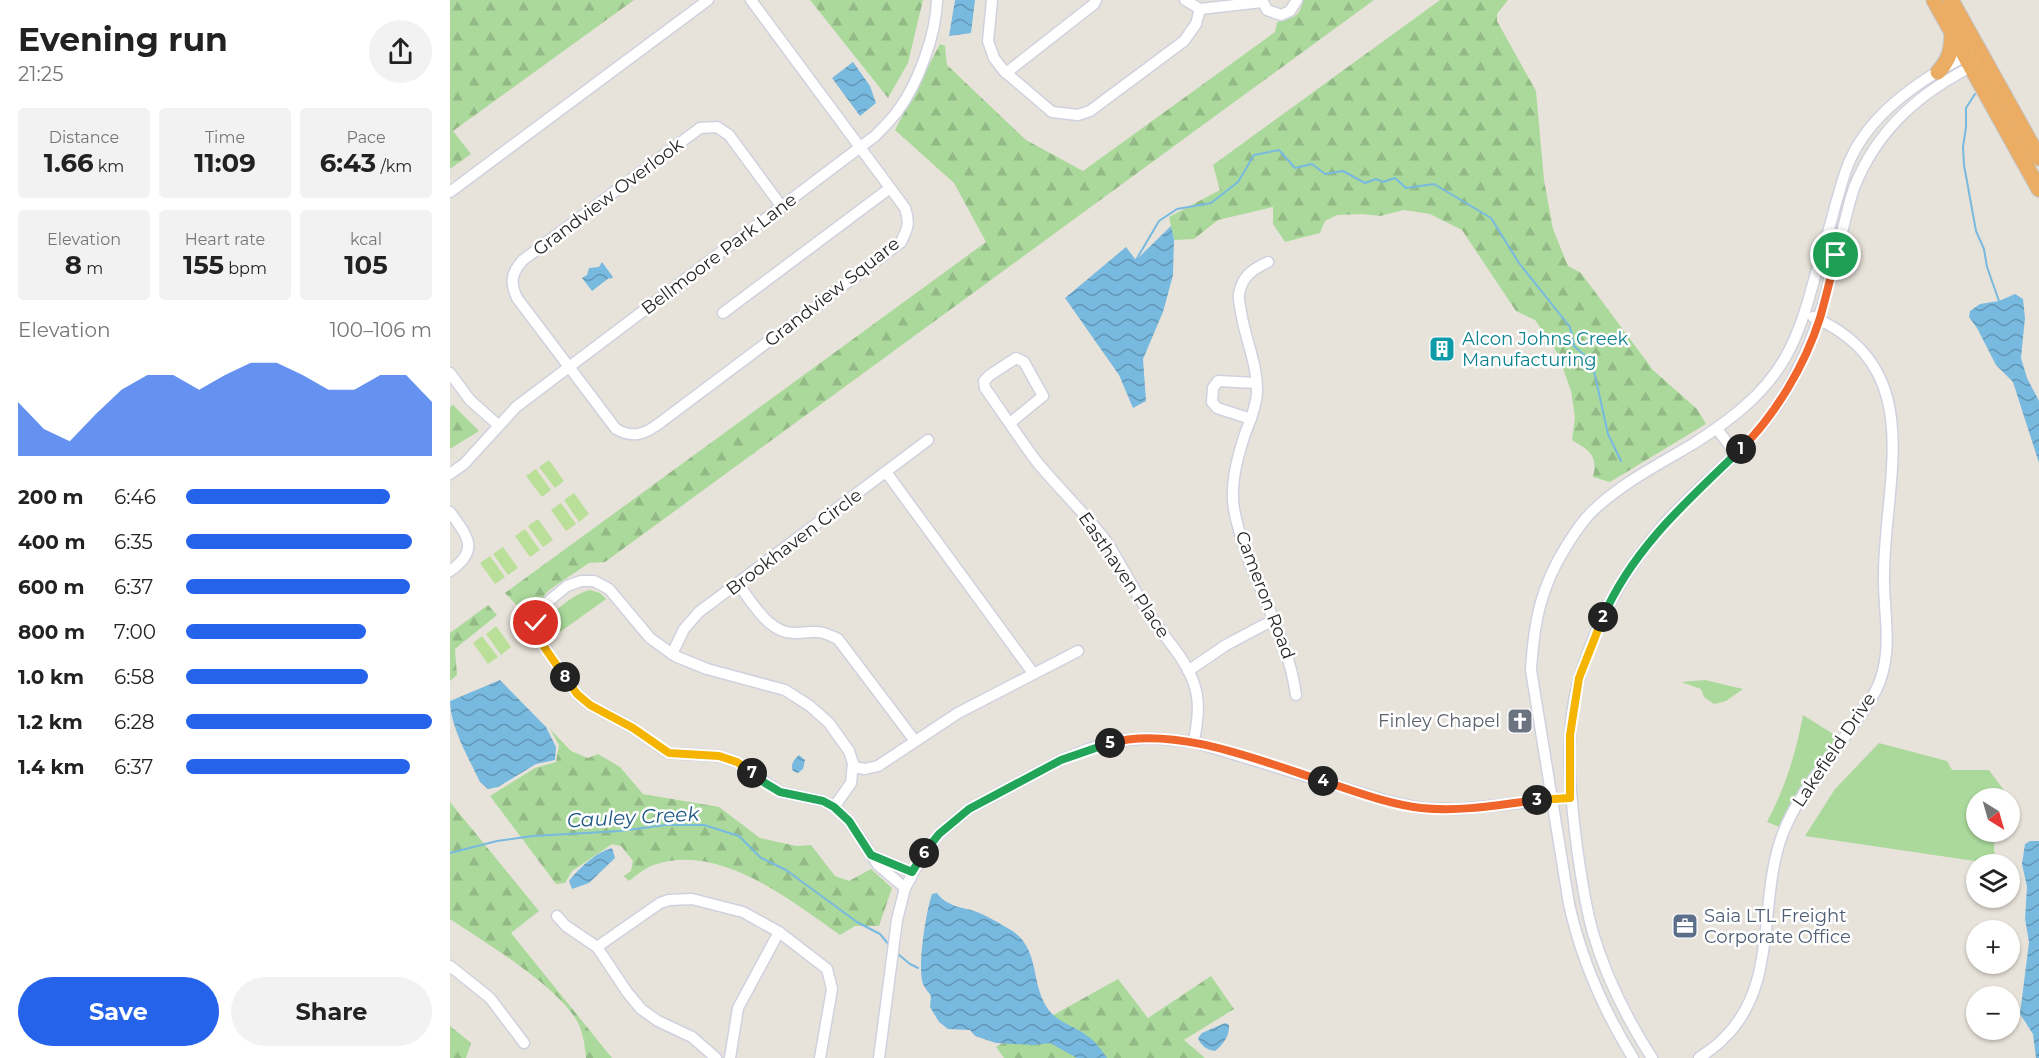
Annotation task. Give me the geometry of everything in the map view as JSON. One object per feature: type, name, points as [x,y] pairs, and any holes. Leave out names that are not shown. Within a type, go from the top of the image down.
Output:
[{"type":"highway","points":[[1934,0],[1952,31],[1975,58],[2039,158]]},
{"type":"highway","points":[[1951,0],[1975,58],[2039,189]]},
{"type":"highway","points":[[1938,72],[1950,55],[1952,31]]},
{"type":"street","points":[[450,192],[708,0]]},
{"type":"street","name":"Grandview Square","points":[[569,367],[615,429],[628,434],[646,433],[901,242],[908,229],[909,221],[905,208],[752,0]]},
{"type":"street","name":"Bellmoore Park Lane","points":[[450,474],[464,464],[516,407],[875,136],[897,112],[922,65],[931,40],[937,0]]},
{"type":"street","points":[[992,0],[988,40],[994,58],[1006,73],[1052,111],[1078,115],[1090,111],[1184,42],[1196,24],[1200,9]]},
{"type":"street","points":[[1006,73],[1094,4],[1096,0]]},
{"type":"street","points":[[1185,0],[1200,9],[1262,1],[1267,10],[1281,15],[1290,11],[1297,0]]},
{"type":"street","points":[[1633,1058],[1598,992],[1575,930],[1550,798],[1531,670],[1533,633],[1538,609],[1552,569],[1578,527],[1597,507],[1625,485],[1716,429],[1752,401],[1773,376],[1794,341],[1805,314],[1851,156],[1861,140],[1884,114],[1907,94],[1938,72],[1975,58]]},
{"type":"street","points":[[1652,1058],[1613,988],[1593,932],[1582,883],[1570,798],[1570,735],[1579,678],[1610,601],[1635,560],[1660,528],[1751,439],[1789,384],[1819,320],[1853,190],[1878,142],[1894,122],[1923,95],[1975,58]]},
{"type":"street","name":"Grandview Overlook","points":[[569,367],[517,298],[511,285],[512,276],[523,260],[700,128],[717,127],[729,135],[782,207]]},
{"type":"street","points":[[723,313],[886,191]]},
{"type":"street","name":"Cameron Road","points":[[1268,262],[1252,269],[1243,280],[1239,295],[1257,393],[1234,471],[1234,507],[1246,554],[1275,619],[1293,671],[1296,695]]},
{"type":"street","name":"Lakefield Drive","points":[[1699,1058],[1724,1038],[1748,1005],[1759,974],[1772,871],[1783,833],[1801,798],[1870,702],[1880,682],[1886,660],[1888,630],[1884,573],[1893,439],[1890,407],[1881,379],[1863,352],[1840,332],[1805,314]]},
{"type":"street","name":"Easthaven Place","points":[[1010,423],[1043,396],[1024,362],[1016,358],[990,375],[984,381],[985,388],[1010,423],[1038,462],[1083,512],[1105,541],[1123,567],[1137,596],[1181,658],[1194,682],[1199,711],[1194,742]]},
{"type":"street","points":[[450,373],[470,400],[498,426]]},
{"type":"street","points":[[1251,419],[1217,408],[1212,402],[1213,388],[1218,381],[1256,382]]},
{"type":"street","points":[[1716,429],[1736,453]]},
{"type":"street","name":"Brookhaven Circle","points":[[672,654],[684,629],[693,618],[928,440]]},
{"type":"street","points":[[886,472],[1033,673]]},
{"type":"street","points":[[450,512],[466,534],[469,544],[466,557],[450,572]]},
{"type":"street","points":[[834,807],[851,783],[853,767],[849,751],[829,723],[810,706],[785,690],[707,669],[672,654],[650,638],[609,588],[594,581],[581,581],[567,586],[539,609],[536,623],[540,641],[577,694],[590,705],[633,728],[669,753],[719,756],[737,762],[780,792],[823,801],[834,807],[849,821],[871,855],[886,866],[905,888]]},
{"type":"street","points":[[738,584],[775,628],[797,633],[820,631],[838,639],[915,741]]},
{"type":"street","points":[[1188,671],[1226,645],[1275,619]]},
{"type":"street","points":[[853,767],[865,769],[892,759],[958,713],[1078,651]]},
{"type":"street","points":[[879,1058],[893,949],[905,888],[912,872],[939,834],[969,809],[1061,760],[1088,749],[1115,741],[1151,738],[1194,742],[1402,805],[1421,808],[1459,809],[1550,798],[1570,798]]},
{"type":"street","points":[[886,866],[912,872]]},
{"type":"street","points":[[597,946],[660,903],[669,900],[692,899],[743,912],[779,932],[827,969],[832,988],[820,1058]]},
{"type":"street","points":[[557,916],[566,926],[597,946],[641,1009],[658,1021],[692,1037],[716,1058]]},
{"type":"street","points":[[730,1058],[738,1008],[779,932]]},
{"type":"street","points":[[450,966],[490,998],[524,1043]]},
{"type":"green space","points":[[450,0],[634,0],[453,131],[471,154],[450,169]]},
{"type":"green space","points":[[810,0],[923,0],[908,63],[888,98]]},
{"type":"green space","points":[[1303,0],[1374,0],[605,562],[589,563],[549,590],[527,616],[505,593],[986,242],[954,183],[895,130],[940,44],[945,46],[947,65],[1026,140],[1083,171],[1275,32],[1277,22],[1295,16]]},
{"type":"green space","points":[[1440,0],[1508,0],[1497,14],[1497,21],[1536,91],[1544,180],[1553,229],[1568,266],[1581,273],[1653,370],[1697,409],[1706,424],[1610,482],[1593,477],[1594,463],[1591,454],[1572,440],[1575,417],[1571,391],[1558,354],[1535,320],[1516,311],[1462,230],[1430,214],[1404,210],[1380,216],[1337,215],[1325,221],[1320,233],[1285,242],[1273,224],[1273,207],[1218,220],[1194,239],[1174,240],[1169,217],[1220,190],[1213,165]]},
{"type":"green space","points":[[453,405],[479,431],[450,449],[450,407]]},
{"type":"green space","points":[[549,460],[564,481],[555,488],[539,467]]},
{"type":"green space","points":[[536,469],[551,490],[542,497],[526,476]]},
{"type":"green space","points":[[574,493],[589,514],[579,522],[564,500]]},
{"type":"green space","points":[[561,503],[576,524],[566,531],[551,510]]},
{"type":"green space","points":[[538,519],[553,540],[543,547],[528,526]]},
{"type":"green space","points":[[525,529],[540,550],[530,557],[515,536]]},
{"type":"green space","points":[[503,547],[518,568],[508,575],[493,554]]},
{"type":"green space","points":[[490,556],[505,577],[495,584],[480,563]]},
{"type":"green space","points":[[590,590],[600,593],[606,599],[560,632],[552,626],[550,616],[573,597]]},
{"type":"green space","points":[[488,605],[497,615],[455,649],[457,675],[450,681],[450,633]]},
{"type":"green space","points":[[496,626],[511,647],[501,655],[486,634]]},
{"type":"green space","points":[[482,636],[498,657],[488,664],[473,643]]},
{"type":"green space","points":[[1705,680],[1743,689],[1726,701],[1714,704],[1704,697],[1701,689],[1681,682]]},
{"type":"green space","points":[[1803,715],[1838,737],[1799,789],[1780,827],[1767,822],[1789,770]]},
{"type":"green space","points":[[550,729],[571,751],[588,758],[598,754],[620,767],[643,794],[719,807],[760,838],[796,846],[811,845],[835,876],[849,881],[871,869],[892,888],[879,926],[855,926],[840,935],[778,892],[730,869],[706,862],[681,860],[657,864],[629,881],[624,876],[631,871],[633,861],[621,846],[612,844],[572,871],[565,883],[556,884],[490,796],[535,768],[556,762],[559,745]]},
{"type":"green space","points":[[1879,743],[1947,761],[1952,770],[1989,770],[2002,788],[1966,788],[1966,842],[1994,842],[1995,854],[1966,854],[1966,860],[1805,836],[1835,789]]},
{"type":"green space","points":[[450,802],[539,911],[511,933],[612,1058],[586,1058],[581,1030],[573,1015],[560,1000],[524,969],[450,919]]},
{"type":"green space","points":[[1211,976],[1234,1009],[1184,1040],[1205,1058],[1004,1058],[996,1047],[1118,979],[1148,1018]]},
{"type":"green space","points":[[450,1026],[471,1043],[466,1058],[450,1058]]},
{"type":"water","points":[[955,0],[975,0],[971,33],[949,36]]},
{"type":"water","points":[[853,62],[870,86],[876,103],[860,116],[832,78]]},
{"type":"water","points":[[1171,226],[1174,240],[1173,275],[1163,312],[1143,359],[1146,401],[1133,408],[1119,375],[1065,298],[1126,247],[1136,260]]},
{"type":"water","points":[[602,262],[613,277],[592,291],[582,278],[587,275],[589,268],[599,267]]},
{"type":"water","points":[[2015,294],[2023,299],[2025,318],[2021,358],[2027,378],[2039,401],[2039,463],[2013,382],[1996,365],[1969,317],[1970,311],[1980,304],[1999,301]]},
{"type":"water","points":[[500,680],[546,727],[556,747],[555,760],[536,764],[498,787],[488,789],[480,782],[461,742],[453,721],[450,701]]},
{"type":"water","points":[[799,755],[805,760],[803,769],[798,773],[793,771],[792,767]]},
{"type":"water","points":[[2030,841],[2039,841],[2039,1058],[2036,1058],[2033,1034],[2020,1014],[2029,942],[2025,919],[2027,887],[2022,864],[2025,844]]},
{"type":"water","points":[[612,848],[615,858],[589,883],[572,889],[569,881],[578,871],[588,861]]},
{"type":"water","points":[[937,893],[950,904],[977,912],[1014,932],[1022,940],[1031,957],[1038,987],[1046,1006],[1059,1020],[1089,1037],[1107,1058],[1077,1058],[1050,1043],[1035,1045],[996,1043],[975,1036],[970,1030],[948,1029],[939,1022],[930,1007],[931,996],[921,976],[927,913],[932,894]]},
{"type":"water","points":[[1225,1023],[1229,1025],[1228,1032],[1221,1046],[1215,1051],[1207,1049],[1198,1038],[1202,1033]]},
{"type":"waterway","points":[[1975,94],[1966,108],[1964,165],[1976,231],[1984,249],[1987,267],[1999,301]]},
{"type":"waterway","points":[[1136,260],[1159,221],[1177,209],[1211,203],[1238,182],[1254,155],[1279,150],[1295,168],[1312,164],[1325,174],[1343,171],[1365,183],[1376,179],[1383,182],[1395,178],[1406,188],[1434,184],[1491,218],[1519,263],[1570,327],[1574,346],[1592,362],[1608,434],[1621,461]]},
{"type":"waterway","name":"Cauley Creek","points":[[450,853],[497,841],[533,836],[620,831],[666,825],[704,825],[739,836],[761,858],[786,870],[857,922],[880,934],[890,946]]},
{"type":"waterway","name":"Cauley Creek","points":[[898,954],[918,968]]},
{"type":"place","name":"Alcon Johns Creek Manufacturing","points":[[1442,349]]},
{"type":"place","name":"Finley Chapel","points":[[1520,721]]},
{"type":"place","name":"Saia LTL Freight Corporate Office","points":[[1685,926]]},
{"type":"route","points":[[536,623],[540,641],[577,694],[590,705],[633,728],[669,753],[719,756],[737,762],[780,792],[823,801],[834,807],[849,821],[871,855],[912,872],[939,834],[969,809],[1061,760],[1115,741],[1151,738],[1194,742],[1384,800],[1421,808],[1459,809],[1550,798],[1570,798],[1570,735],[1579,678],[1610,601],[1635,560],[1660,528],[1751,439],[1772,411],[1799,366],[1819,320],[1836,255]]}]
